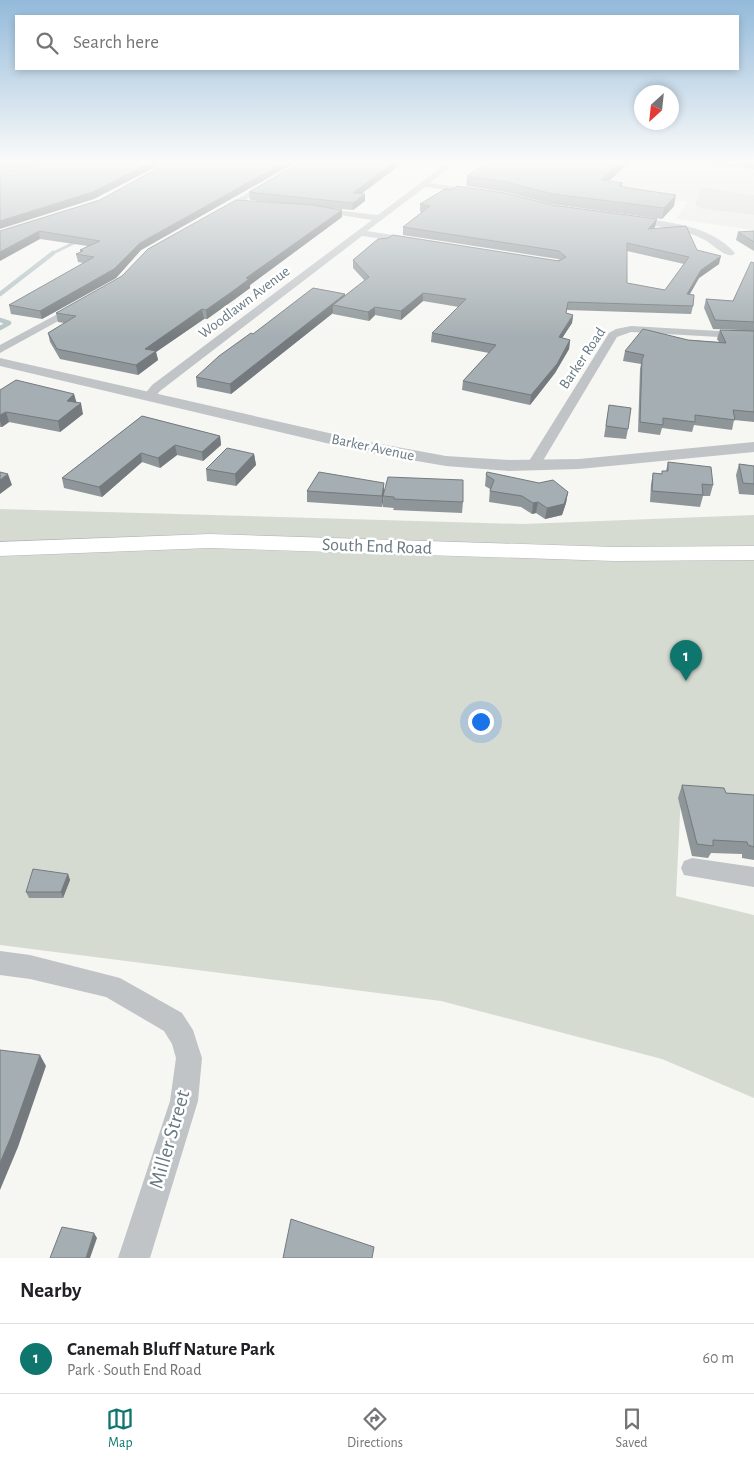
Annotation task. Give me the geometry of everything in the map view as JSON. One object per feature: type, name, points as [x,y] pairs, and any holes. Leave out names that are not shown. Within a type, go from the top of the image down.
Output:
[{"type":"main road","name":"South End Road","points":[[0,550],[154,541],[210,540],[614,554],[754,553]]},
{"type":"street","name":"Woodlawn Avenue","points":[[150,395],[156,388],[376,221]]},
{"type":"street","points":[[643,221],[679,226],[695,231],[715,240],[730,253]]},
{"type":"street","points":[[360,233],[422,242]]},
{"type":"street","points":[[0,350],[89,299]]},
{"type":"street","name":"Barker Road","points":[[533,466],[613,335],[620,331],[631,329],[754,336]]},
{"type":"street","name":"Barker Avenue","points":[[0,362],[150,395],[397,454],[473,464],[533,466],[613,462],[754,447]]},
{"type":"street","points":[[692,868],[754,877]]},
{"type":"street","name":"Miller Street","points":[[0,964],[30,967],[111,986],[173,1022],[184,1039],[189,1058],[184,1101],[134,1258]]},
{"type":"shaded area","points":[[688,221],[754,221],[754,230]]},
{"type":"shaded area","points":[[0,509],[523,524],[754,515],[754,803],[681,794],[676,896],[754,915],[754,1098],[662,1059],[441,1001],[0,945]]},
{"type":"building","points":[[33,221],[180,221],[140,243],[114,269],[40,311],[9,305],[94,257],[76,254],[83,251],[80,250],[100,241],[39,231],[0,252],[0,231]]},
{"type":"building","points":[[199,221],[327,221],[246,278],[249,279],[233,291],[206,310],[202,309],[145,349],[156,351],[136,365],[57,349],[48,333],[76,316],[56,313],[122,276],[148,249]]},
{"type":"building","points":[[411,221],[655,221],[648,229],[686,226],[697,250],[721,256],[701,270],[687,294],[694,295],[693,306],[568,302],[566,313],[573,315],[559,337],[570,340],[557,364],[531,395],[463,381],[496,345],[432,333],[466,299],[423,293],[401,311],[375,307],[368,312],[333,305],[369,277],[353,260],[378,239],[388,238],[393,235],[559,261],[566,257],[559,251],[403,227]],"holes":[[[627,243],[689,257],[665,290],[627,283]]]},
{"type":"building","points":[[754,231],[754,242],[738,232]]},
{"type":"building","points":[[751,262],[754,263],[754,322],[715,320],[706,299],[733,301]]},
{"type":"building","points":[[313,288],[345,294],[230,384],[196,377],[219,356],[251,333],[253,334]]},
{"type":"building","points":[[643,329],[688,340],[726,343],[720,330],[754,331],[754,412],[733,410],[735,420],[695,415],[695,422],[663,418],[663,425],[640,422],[642,359],[644,355],[625,351]]},
{"type":"building","points":[[16,380],[74,394],[67,401],[81,403],[58,421],[6,412],[0,415],[0,390]]},
{"type":"building","points":[[609,405],[631,408],[628,429],[606,426]]},
{"type":"building","points":[[142,416],[220,436],[202,452],[175,445],[158,458],[141,453],[99,487],[62,478]]},
{"type":"building","points":[[227,448],[254,454],[235,474],[206,469]]},
{"type":"building","points":[[668,462],[711,467],[713,485],[702,484],[703,495],[652,491],[653,473],[662,474],[662,471],[668,471]]},
{"type":"building","points":[[739,464],[754,466],[754,484],[743,483]]},
{"type":"building","points":[[0,472],[8,474],[0,480]]},
{"type":"building","points":[[319,472],[384,483],[382,496],[307,491]]},
{"type":"building","points":[[487,472],[539,483],[553,480],[568,492],[564,504],[547,508],[538,502],[533,503],[522,496],[490,491],[494,480],[486,475]]},
{"type":"building","points":[[388,477],[463,480],[463,502],[394,499],[394,497],[383,496]]},
{"type":"building","points":[[682,785],[724,788],[726,793],[754,795],[754,847],[748,845],[747,842],[713,840],[713,846],[697,844]]},
{"type":"building","points":[[33,869],[68,874],[61,892],[26,892]]},
{"type":"building","points":[[0,1050],[40,1055],[0,1163]]},
{"type":"building","points":[[291,1219],[374,1247],[372,1258],[283,1258]]},
{"type":"building","points":[[62,1227],[94,1233],[86,1258],[50,1258]]},
{"type":"waterway","points":[[53,253],[80,240]]},
{"type":"waterway","points":[[0,294],[53,253]]},
{"type":"waterway","points":[[0,320],[9,323],[0,328]]},
{"type":"place","name":"Canemah Bluff Nature Park","points":[[686,681]]}]
